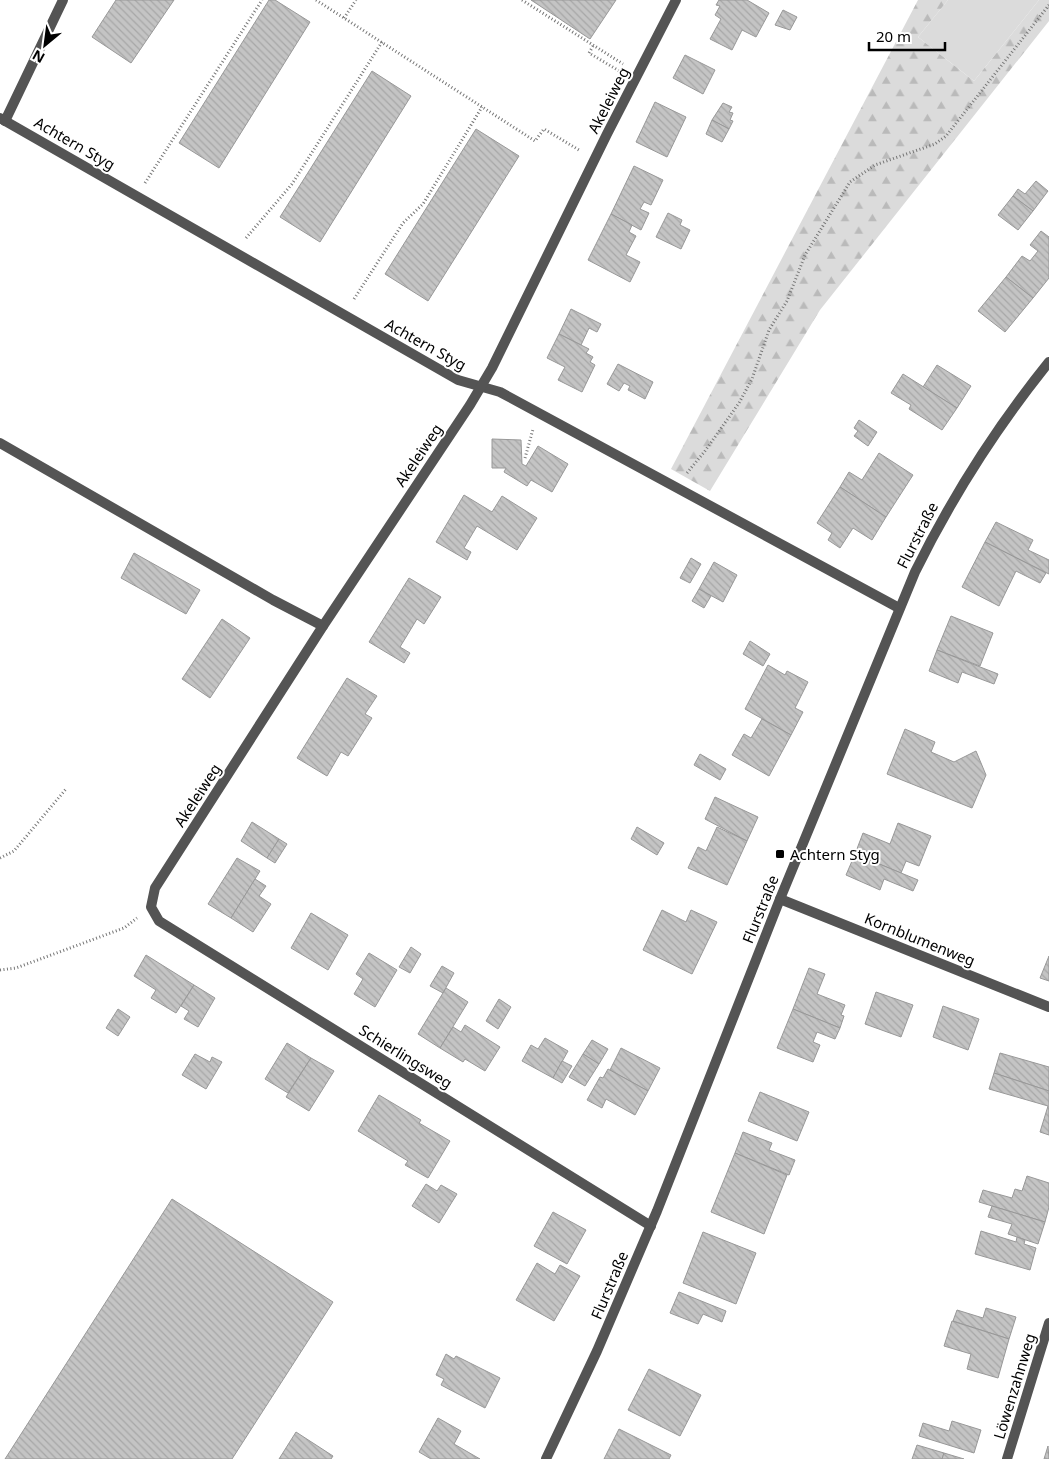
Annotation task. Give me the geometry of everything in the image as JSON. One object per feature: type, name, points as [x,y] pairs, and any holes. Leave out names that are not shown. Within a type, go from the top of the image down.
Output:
[{"type":"street","points":[[3,119],[63,0]]},
{"type":"street","name":"Akeleiweg","points":[[152,907],[155,888],[481,387],[676,0]]},
{"type":"street","name":"Achtern Styg","points":[[3,119],[458,380],[500,392],[898,608]]},
{"type":"street","name":"Flurstraße","points":[[546,1459],[597,1351],[651,1226],[780,899],[898,608],[940,521],[971,469],[1010,411],[1049,362]]},
{"type":"street","points":[[0,443],[273,600],[324,626]]},
{"type":"street","name":"Kornblumenweg","points":[[780,899],[1049,1007]]},
{"type":"street","name":"Schierlingsweg","points":[[152,907],[159,921],[651,1226]]},
{"type":"street","name":"Löwenzahnweg","points":[[1007,1459],[1049,1323]]},
{"type":"path","points":[[143,186],[262,0]]},
{"type":"path","points":[[316,0],[535,141],[544,129],[582,152]]},
{"type":"path","points":[[344,18],[356,0]]},
{"type":"path","points":[[522,0],[626,66]]},
{"type":"path","points":[[682,478],[706,451],[739,403],[752,380],[769,330],[787,301],[805,255],[850,182],[875,164],[934,144],[946,136],[1049,6]]},
{"type":"path","points":[[243,242],[292,184],[382,42]]},
{"type":"path","points":[[592,46],[589,52],[622,73]]},
{"type":"path","points":[[351,304],[403,223],[423,204],[482,107]]},
{"type":"path","points":[[525,458],[534,425]]},
{"type":"path","points":[[0,858],[14,851],[66,788]]},
{"type":"path","points":[[0,970],[16,968],[124,928],[152,907]]},
{"type":"green space","points":[[918,0],[948,0],[918,37],[974,81],[1039,0],[1049,0],[1049,21],[820,310],[710,491],[671,469]]},
{"type":"green space","points":[[948,0],[1039,0],[974,81],[918,37]]},
{"type":"building","points":[[116,0],[174,0],[131,63],[92,37]]},
{"type":"building","points":[[269,0],[275,0],[310,22],[219,168],[179,143]]},
{"type":"building","points":[[531,0],[616,0],[590,39]]},
{"type":"building","points":[[719,0],[747,0],[769,13],[756,37],[742,30],[732,50],[710,39],[721,19],[715,15],[720,6],[716,5]]},
{"type":"building","points":[[783,10],[797,17],[790,30],[775,25]]},
{"type":"building","points":[[685,55],[715,70],[703,94],[673,78]]},
{"type":"building","points":[[372,71],[411,96],[320,242],[280,217]]},
{"type":"building","points":[[655,102],[686,117],[667,157],[636,142]]},
{"type":"building","points":[[723,103],[732,107],[729,112],[733,113],[730,120],[733,121],[729,129],[712,120]]},
{"type":"building","points":[[712,120],[729,129],[722,142],[706,134]]},
{"type":"building","points":[[476,129],[519,156],[428,301],[385,274]]},
{"type":"building","points":[[634,166],[663,180],[651,205],[644,202],[640,209],[649,213],[641,230],[611,214]]},
{"type":"building","points":[[1036,181],[1048,191],[1033,211],[1013,196],[1018,189],[1025,194]]},
{"type":"building","points":[[1013,196],[1033,211],[1018,230],[998,215]]},
{"type":"building","points":[[668,213],[682,220],[680,225],[690,230],[681,249],[656,237]]},
{"type":"building","points":[[611,214],[632,225],[629,232],[636,236],[626,255],[640,262],[630,282],[588,260]]},
{"type":"building","points":[[1041,231],[1049,237],[1049,278],[1033,298],[1006,277],[1022,256],[1030,261],[1038,251],[1030,245]]},
{"type":"building","points":[[1006,277],[1033,298],[1005,332],[978,311]]},
{"type":"building","points":[[571,309],[601,324],[597,332],[589,328],[581,345],[559,334]]},
{"type":"building","points":[[559,334],[589,349],[586,353],[593,357],[590,362],[595,365],[582,392],[558,380],[565,367],[547,358]]},
{"type":"building","points":[[618,364],[653,382],[645,399],[628,390],[630,386],[624,383],[619,391],[607,384]]},
{"type":"building","points":[[937,365],[971,386],[957,408],[923,387]]},
{"type":"building","points":[[903,374],[957,408],[942,430],[909,409],[911,405],[891,393]]},
{"type":"building","points":[[859,420],[877,432],[868,446],[854,436],[858,431],[854,428]]},
{"type":"building","points":[[492,439],[521,440],[522,464],[526,466],[538,446],[568,464],[552,492],[531,480],[527,486],[504,472],[506,468],[492,468]]},
{"type":"building","points":[[879,453],[913,475],[886,517],[840,487],[849,472],[862,480]]},
{"type":"building","points":[[840,487],[886,517],[872,540],[853,528],[840,548],[828,540],[832,533],[817,523]]},
{"type":"building","points":[[464,495],[492,512],[502,496],[537,518],[517,550],[477,526],[464,548],[471,552],[467,560],[436,542]]},
{"type":"building","points":[[996,522],[1033,540],[1028,550],[1049,560],[1049,574],[985,542]]},
{"type":"building","points":[[985,542],[1046,573],[1040,583],[1016,571],[999,606],[962,587]]},
{"type":"building","points":[[134,553],[200,590],[186,614],[121,578]]},
{"type":"building","points":[[691,558],[701,564],[690,583],[680,578]]},
{"type":"building","points":[[714,562],[737,575],[723,602],[699,589]]},
{"type":"building","points":[[409,578],[441,597],[424,624],[417,619],[400,647],[410,653],[404,663],[369,642]]},
{"type":"building","points":[[699,589],[711,596],[704,608],[692,601]]},
{"type":"building","points":[[951,616],[993,633],[980,666],[937,650]]},
{"type":"building","points":[[222,619],[250,638],[210,698],[182,679]]},
{"type":"building","points":[[750,641],[770,654],[763,666],[743,654]]},
{"type":"building","points":[[937,650],[998,674],[994,684],[962,672],[958,683],[929,671]]},
{"type":"building","points":[[768,665],[785,675],[787,671],[808,682],[795,708],[803,712],[791,735],[745,709]]},
{"type":"building","points":[[347,678],[377,696],[365,714],[372,718],[348,756],[341,752],[327,776],[297,758]]},
{"type":"building","points":[[762,719],[791,735],[769,776],[732,755],[744,734],[751,738]]},
{"type":"building","points":[[905,729],[935,742],[931,752],[954,762],[976,751],[986,775],[972,808],[887,774]]},
{"type":"building","points":[[700,754],[726,769],[720,780],[694,765]]},
{"type":"building","points":[[715,797],[758,817],[747,841],[705,819]]},
{"type":"building","points":[[252,822],[279,839],[267,858],[241,841]]},
{"type":"building","points":[[898,823],[931,836],[919,866],[906,861],[901,873],[855,854],[863,833],[890,844]]},
{"type":"building","points":[[637,827],[664,843],[657,855],[631,839]]},
{"type":"building","points":[[717,827],[747,841],[727,885],[688,868],[698,847],[706,851]]},
{"type":"building","points":[[279,839],[287,844],[275,863],[267,858]]},
{"type":"building","points":[[855,854],[918,880],[913,891],[884,879],[880,890],[846,875]]},
{"type":"building","points":[[237,858],[260,871],[231,918],[208,904]]},
{"type":"building","points":[[255,879],[266,886],[259,896],[271,904],[253,932],[231,918]]},
{"type":"building","points":[[662,910],[686,922],[691,910],[717,922],[692,974],[643,950]]},
{"type":"building","points":[[311,913],[348,935],[328,970],[291,948]]},
{"type":"building","points":[[411,947],[421,954],[410,973],[399,967]]},
{"type":"building","points":[[369,953],[397,970],[375,1007],[354,994],[363,979],[356,974]]},
{"type":"building","points":[[146,955],[194,985],[176,1013],[151,998],[156,990],[134,976]]},
{"type":"building","points":[[1049,956],[1049,981],[1040,978]]},
{"type":"building","points":[[442,966],[454,973],[443,993],[430,986]]},
{"type":"building","points":[[809,968],[825,974],[817,994],[845,1005],[841,1015],[844,1016],[840,1028],[793,1009]]},
{"type":"building","points":[[194,985],[215,998],[198,1027],[184,1019],[189,1011],[181,1006]]},
{"type":"building","points":[[446,988],[468,1002],[440,1048],[418,1034]]},
{"type":"building","points":[[876,992],[913,1005],[901,1037],[865,1024]]},
{"type":"building","points":[[499,999],[511,1007],[498,1029],[486,1021]]},
{"type":"building","points":[[943,1006],[979,1019],[968,1050],[933,1037]]},
{"type":"building","points":[[118,1009],[130,1017],[118,1036],[106,1028]]},
{"type":"building","points":[[793,1009],[840,1028],[835,1039],[817,1032],[813,1042],[820,1045],[813,1062],[777,1048]]},
{"type":"building","points":[[465,1025],[500,1047],[485,1071],[465,1059],[463,1062],[440,1048],[453,1027],[461,1032]]},
{"type":"building","points":[[545,1038],[568,1051],[553,1078],[522,1061],[531,1045],[538,1049]]},
{"type":"building","points":[[592,1040],[608,1049],[599,1064],[583,1054]]},
{"type":"building","points":[[287,1043],[311,1058],[288,1093],[265,1079]]},
{"type":"building","points":[[621,1048],[660,1068],[648,1091],[610,1070]]},
{"type":"building","points":[[1000,1053],[1049,1067],[1049,1091],[994,1073]]},
{"type":"building","points":[[195,1054],[210,1062],[212,1057],[222,1062],[206,1089],[182,1075]]},
{"type":"building","points":[[583,1054],[599,1064],[585,1086],[569,1077]]},
{"type":"building","points":[[311,1058],[334,1071],[309,1111],[286,1097]]},
{"type":"building","points":[[562,1061],[572,1066],[562,1083],[553,1078]]},
{"type":"building","points":[[608,1069],[648,1091],[635,1115],[606,1099],[602,1108],[587,1100],[600,1077],[603,1078]]},
{"type":"building","points":[[994,1073],[1049,1091],[1049,1135],[1040,1132],[1048,1106],[989,1089]]},
{"type":"building","points":[[760,1092],[809,1112],[797,1141],[748,1121]]},
{"type":"building","points":[[379,1095],[421,1120],[419,1123],[450,1141],[428,1178],[405,1165],[408,1161],[358,1131]]},
{"type":"building","points":[[743,1132],[772,1143],[769,1150],[795,1160],[789,1175],[735,1153]]},
{"type":"building","points":[[735,1153],[787,1175],[764,1234],[711,1212]]},
{"type":"building","points":[[1027,1176],[1049,1183],[1049,1207],[1045,1222],[979,1202],[983,1190],[1012,1198],[1015,1189],[1022,1191]]},
{"type":"building","points":[[426,1184],[437,1191],[441,1185],[457,1194],[439,1223],[412,1206]]},
{"type":"building","points":[[172,1199],[333,1302],[232,1459],[5,1459]]},
{"type":"building","points":[[992,1206],[1045,1222],[1038,1244],[1008,1234],[1012,1224],[988,1217]]},
{"type":"building","points":[[553,1212],[586,1230],[567,1264],[534,1246]]},
{"type":"building","points":[[981,1231],[1016,1242],[1017,1237],[1025,1240],[1024,1244],[1036,1248],[1030,1270],[975,1254]]},
{"type":"building","points":[[703,1232],[756,1253],[736,1304],[683,1283]]},
{"type":"building","points":[[537,1263],[555,1274],[560,1265],[580,1276],[554,1321],[516,1300]]},
{"type":"building","points":[[679,1292],[726,1311],[722,1322],[703,1314],[698,1324],[670,1313]]},
{"type":"building","points":[[986,1308],[1016,1317],[1009,1339],[953,1321],[957,1310],[983,1318]]},
{"type":"building","points":[[952,1321],[1009,1339],[998,1378],[967,1369],[971,1354],[944,1346]]},
{"type":"building","points":[[446,1354],[454,1359],[456,1356],[500,1378],[485,1408],[441,1385],[444,1379],[436,1375]]},
{"type":"building","points":[[649,1369],[701,1395],[680,1436],[628,1410]]},
{"type":"building","points":[[438,1418],[461,1431],[454,1444],[480,1459],[431,1459],[419,1452]]},
{"type":"building","points":[[952,1421],[981,1430],[974,1453],[919,1436],[923,1423],[949,1431]]},
{"type":"building","points":[[619,1429],[671,1455],[669,1459],[604,1459]]},
{"type":"building","points":[[296,1432],[333,1456],[331,1459],[279,1459]]},
{"type":"building","points":[[917,1445],[944,1453],[942,1459],[912,1459]]},
{"type":"building","points":[[1048,1446],[1049,1459],[1044,1459]]},
{"type":"building","points":[[944,1453],[964,1459],[942,1459]]},
{"type":"place","name":"Achtern Styg","points":[[780,854]]}]
